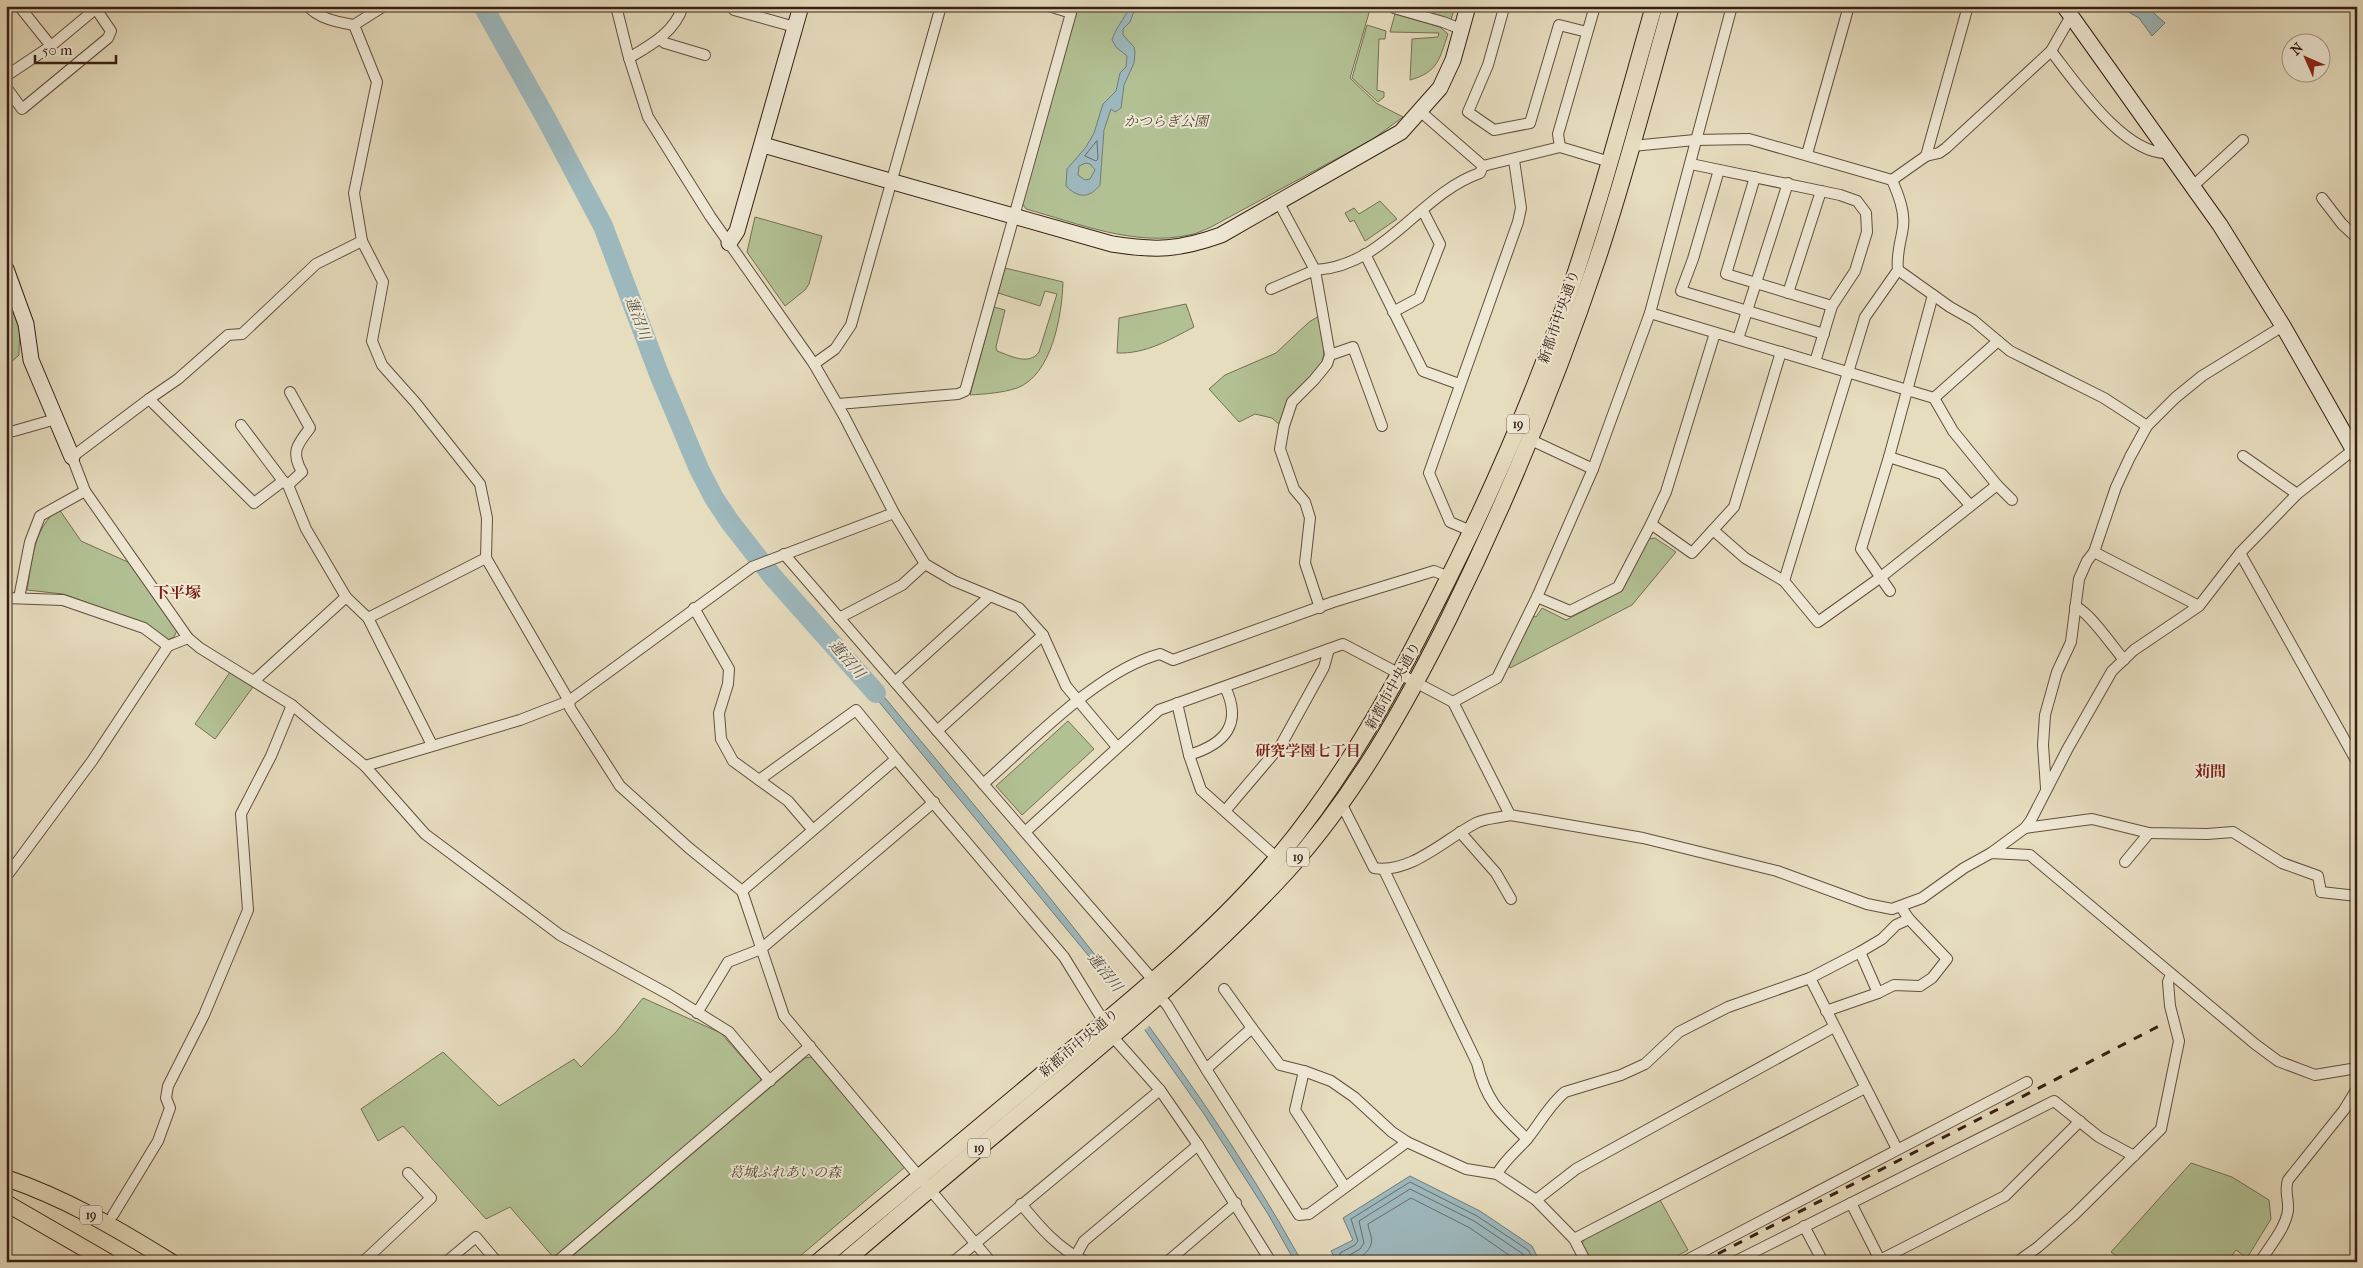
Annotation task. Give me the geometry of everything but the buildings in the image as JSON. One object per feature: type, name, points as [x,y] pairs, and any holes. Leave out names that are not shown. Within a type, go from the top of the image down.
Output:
[{"type":"main road","name":"新都市中央通り","points":[[1150,993],[1277,858],[1342,772],[1400,675],[1471,531],[1532,391],[1560,317],[1610,162],[1654,6]]},
{"type":"main road","name":"新都市中央通り","points":[[818,1262],[925,1183],[1150,993],[1211,949],[1287,870],[1341,803],[1379,747],[1416,684],[1477,561],[1530,440],[1597,260],[1632,146],[1671,6]]},
{"type":"main road","name":"19","points":[[6,1178],[34,1187],[79,1208],[170,1262]]},
{"type":"main road","name":"新都市中央通り","points":[[844,1262],[925,1183]]},
{"type":"main road","name":"19","points":[[6,1203],[108,1262]]},
{"type":"street","points":[[19,6],[51,46]]},
{"type":"street","points":[[308,6],[314,13],[338,22],[354,24],[384,6]]},
{"type":"street","points":[[616,6],[629,58],[648,117],[710,216],[814,364],[838,404],[894,513],[925,564],[954,581],[1019,608],[1043,635],[1066,686],[1076,701],[1117,747]]},
{"type":"street","points":[[629,58],[660,39],[675,23],[683,6]]},
{"type":"street","points":[[730,243],[737,231],[763,145],[801,6]]},
{"type":"street","points":[[814,364],[835,349],[851,325],[941,6]]},
{"type":"street","points":[[838,404],[958,394],[965,391],[1071,13],[1070,9],[1048,6]]},
{"type":"street","points":[[763,145],[1112,244],[1162,248],[1191,245],[1221,235],[1394,137],[1420,112],[1440,88],[1447,74],[1468,6]]},
{"type":"street","points":[[1498,6],[1504,8],[1488,65],[1468,112],[1494,130],[1530,123],[1560,25],[1587,32]]},
{"type":"street","points":[[1560,147],[1558,134],[1594,6]]},
{"type":"street","points":[[1454,702],[1497,678],[1537,598],[1593,468],[1650,313],[1732,6]]},
{"type":"street","points":[[1807,154],[1849,6]]},
{"type":"street","points":[[1926,156],[1968,6]]},
{"type":"street","points":[[6,76],[51,46],[97,8],[111,31],[108,38],[22,108],[6,87]]},
{"type":"street","points":[[1394,8],[1461,29]]},
{"type":"street","points":[[734,10],[795,27]]},
{"type":"street","points":[[1341,803],[1374,868],[1384,870],[1412,862],[1479,822],[1510,815],[1652,840],[1777,871],[1867,904],[1892,909],[1901,907],[1922,898],[1964,868],[1991,853],[2025,828],[2112,671],[2134,650],[2199,606],[2240,554],[2297,494],[2356,448],[2220,224],[2068,11],[2050,50],[1946,148],[1938,153],[1926,156],[1892,180]]},
{"type":"street","points":[[354,24],[377,82],[354,193],[362,241],[382,282],[372,341],[382,365],[415,402],[480,484],[487,518],[486,558],[569,701],[570,708],[620,786],[689,848],[742,891],[784,1016],[991,1262]]},
{"type":"street","points":[[660,39],[665,43],[705,55]]},
{"type":"street","points":[[2050,50],[2098,111],[2140,146],[2156,154],[2169,153]]},
{"type":"street","points":[[1420,112],[1483,166]]},
{"type":"street","points":[[1632,146],[1695,140],[1749,139],[1807,154],[1892,180]]},
{"type":"street","points":[[2193,186],[2243,140]]},
{"type":"street","points":[[1483,166],[1514,160],[1560,147],[1610,162]]},
{"type":"street","points":[[1471,531],[1450,522],[1429,473],[1522,208],[1514,160]]},
{"type":"street","points":[[1691,164],[1821,191],[1857,202],[1866,213],[1867,232],[1862,252],[1855,271],[1832,306],[1815,362]]},
{"type":"street","points":[[1271,289],[1315,270],[1341,264],[1365,254],[1390,239],[1451,186],[1464,178],[1480,173],[1483,166]]},
{"type":"street","points":[[1719,170],[1693,259],[1681,291],[1824,334]]},
{"type":"street","points":[[1756,177],[1726,274],[1832,306]]},
{"type":"street","points":[[1784,581],[1865,317],[1898,270],[1896,257],[1904,225],[1900,200],[1892,180]]},
{"type":"street","points":[[1738,340],[1788,183]]},
{"type":"street","points":[[1788,293],[1821,191]]},
{"type":"street","points":[[2322,198],[2342,224],[2357,238]]},
{"type":"street","points":[[1279,203],[1315,270],[1330,355],[1327,364],[1292,402],[1284,426],[1280,450],[1294,489],[1305,502],[1310,518],[1305,563],[1320,608]]},
{"type":"street","points":[[1393,312],[1419,298],[1440,244],[1423,211]]},
{"type":"street","points":[[72,457],[149,399],[178,380],[228,335],[242,334],[316,264],[362,241]]},
{"type":"street","points":[[1365,254],[1423,371],[1460,384]]},
{"type":"street","points":[[6,269],[26,324],[31,360],[85,491],[188,638],[200,648],[292,704],[365,766],[425,834],[441,848],[560,935],[668,994],[729,1032],[770,1081]]},
{"type":"street","points":[[1898,270],[1950,308],[1973,320],[2010,351],[2104,398],[2147,426]]},
{"type":"street","points":[[1890,591],[1861,549],[1889,457],[1933,295]]},
{"type":"street","points":[[1650,313],[1934,398],[1953,431],[1997,485],[2012,500]]},
{"type":"street","points":[[2046,789],[2042,745],[2045,715],[2057,672],[2071,642],[2079,580],[2087,561],[2094,552],[2116,486],[2147,426],[2176,398],[2202,376],[2283,326]]},
{"type":"street","points":[[1537,598],[1570,611],[1618,587],[1652,524],[1666,492],[1715,333]]},
{"type":"street","points":[[1934,398],[1998,341]]},
{"type":"street","points":[[1330,355],[1352,347],[1382,426]]},
{"type":"street","points":[[1652,524],[1692,553],[1734,507],[1781,352]]},
{"type":"street","points":[[149,399],[254,503],[302,472],[296,452],[297,443],[310,428],[290,392]]},
{"type":"street","points":[[6,431],[30,428],[56,419]]},
{"type":"street","points":[[241,425],[285,483],[306,529],[346,597],[368,618],[432,745]]},
{"type":"street","points":[[1530,440],[1593,468]]},
{"type":"street","points":[[2244,456],[2297,494]]},
{"type":"street","points":[[1889,457],[1942,474],[1970,505]]},
{"type":"street","points":[[1713,530],[1745,558],[1784,581],[1818,622],[1881,576],[1997,485]]},
{"type":"street","points":[[19,598],[30,542],[40,516],[85,491]]},
{"type":"street","points":[[365,766],[520,720],[569,701],[752,567],[894,513]]},
{"type":"street","points":[[2094,552],[2199,606]]},
{"type":"street","points":[[2240,554],[2357,762]]},
{"type":"street","points":[[779,556],[840,618],[1025,832],[1150,993],[1168,1005],[1206,1069],[1299,1214],[1308,1214],[1407,1142]]},
{"type":"street","points":[[368,618],[486,558]]},
{"type":"street","points":[[840,618],[902,585],[925,564]]},
{"type":"street","points":[[983,784],[1076,701],[1127,667],[1148,657],[1160,654],[1173,660],[1333,602],[1434,571],[1449,577]]},
{"type":"street","points":[[895,682],[990,596]]},
{"type":"street","points":[[254,680],[346,597]]},
{"type":"street","points":[[6,598],[63,600],[144,628],[168,646]]},
{"type":"street","points":[[2075,607],[2079,607],[2088,616],[2124,660]]},
{"type":"street","points":[[694,608],[729,669],[728,684],[719,713],[720,739],[733,761],[788,801],[812,830]]},
{"type":"street","points":[[937,731],[1043,635]]},
{"type":"street","points":[[6,877],[92,761],[168,646],[188,638]]},
{"type":"street","points":[[1025,832],[1159,710],[1343,644],[1416,684],[1454,702],[1510,815]]},
{"type":"street","points":[[1225,810],[1281,745],[1324,667],[1329,649]]},
{"type":"street","points":[[1189,755],[1207,750],[1226,733],[1233,721],[1234,711],[1225,687]]},
{"type":"street","points":[[1177,703],[1189,755],[1201,790],[1277,858]]},
{"type":"street","points":[[113,1215],[158,1141],[170,1108],[166,1098],[168,1086],[204,1015],[248,910],[241,814],[271,756],[292,704]]},
{"type":"street","points":[[759,780],[856,710],[1064,957],[1198,1145],[1236,1203],[1271,1262]]},
{"type":"street","points":[[742,891],[896,759]]},
{"type":"street","points":[[696,1013],[728,962],[761,949],[934,802]]},
{"type":"street","points":[[2025,828],[2092,819],[2149,833],[2207,834],[2232,832],[2282,863],[2318,876],[2321,892],[2357,896]]},
{"type":"street","points":[[1460,832],[1496,873],[1511,899]]},
{"type":"street","points":[[2125,862],[2149,833]]},
{"type":"street","points":[[1991,853],[2030,855],[2278,1061],[2315,1075],[2357,1068]]},
{"type":"street","points":[[1384,870],[1477,1063],[1482,1082],[1490,1100],[1528,1139]]},
{"type":"street","points":[[1826,1011],[1878,993],[1894,985],[1920,986],[1932,978],[1947,959],[1909,919],[1901,907]]},
{"type":"street","points":[[1497,1174],[1504,1162],[1528,1139],[1558,1098],[1565,1092],[1621,1076],[1646,1064],[1679,1032],[1728,1007],[1810,978],[1882,939],[1896,925],[1909,919]]},
{"type":"street","points":[[1860,952],[1878,993]]},
{"type":"street","points":[[2017,1262],[2038,1247],[2074,1215],[2161,1129],[2179,1041],[2170,1006],[2168,982],[2171,974]]},
{"type":"street","points":[[1810,978],[1896,1149]]},
{"type":"street","points":[[1224,989],[1280,1065],[1331,1081],[1354,1097],[1386,1127],[1407,1142],[1466,1169],[1497,1174],[1536,1200],[1574,1239],[1586,1262]]},
{"type":"street","points":[[1536,1200],[1576,1169],[1834,1027]]},
{"type":"street","points":[[1206,1069],[1252,1028]]},
{"type":"street","points":[[562,1262],[560,1259],[810,1046]]},
{"type":"street","points":[[1304,1071],[1295,1110],[1344,1187]]},
{"type":"street","points":[[1683,1262],[2027,1082]]},
{"type":"street","points":[[1574,1239],[1864,1088]]},
{"type":"street","points":[[2260,1262],[2285,1221],[2288,1210],[2285,1187],[2288,1180],[2344,1110],[2357,1089]]},
{"type":"street","points":[[953,1262],[1160,1090]]},
{"type":"street","points":[[1734,1262],[2054,1100],[2099,1137],[2134,1156]]},
{"type":"street","points":[[1851,1203],[1880,1261],[2005,1196],[2080,1121]]},
{"type":"street","points":[[1075,1257],[1084,1241],[1198,1145]]},
{"type":"street","points":[[363,1262],[431,1198],[408,1172]]},
{"type":"street","points":[[1167,1262],[1236,1203]]},
{"type":"street","points":[[1021,1204],[1050,1238],[1075,1257],[1087,1262]]},
{"type":"street","points":[[1804,1226],[1823,1262]]},
{"type":"street","points":[[446,1262],[476,1236],[497,1262]]},
{"type":"green space","name":"かつらぎ公園","points":[[1078,6],[1371,6],[1350,78],[1376,103],[1403,117],[1373,139],[1211,227],[1192,234],[1169,238],[1127,236],[1086,227],[1026,209],[1022,203]]},
{"type":"green space","points":[[1408,6],[1455,6],[1451,20]]},
{"type":"green space","points":[[1395,14],[1440,27],[1448,34],[1439,58],[1432,69],[1410,80],[1412,39],[1438,37],[1439,33],[1390,32]]},
{"type":"green space","points":[[1367,25],[1386,31],[1385,39],[1379,39],[1377,90],[1384,92],[1384,97],[1378,102],[1352,78]]},
{"type":"green space","points":[[1380,201],[1397,219],[1365,241],[1354,220],[1350,222],[1345,213],[1354,208],[1359,214]]},
{"type":"green space","points":[[755,217],[822,236],[809,284],[805,290],[785,306],[747,252]]},
{"type":"green space","points":[[1005,268],[1063,282],[1060,311],[1053,342],[1039,371],[1029,381],[1011,390],[970,395],[994,307],[1005,310],[996,347],[997,351],[1020,359],[1030,358],[1039,352],[1057,294],[1045,291],[1040,306],[998,293]]},
{"type":"green space","points":[[6,294],[16,308],[20,331],[19,355],[6,367]]},
{"type":"green space","points":[[1186,304],[1194,327],[1148,349],[1117,353],[1119,318]]},
{"type":"green space","points":[[1319,316],[1324,348],[1321,367],[1282,427],[1272,418],[1255,414],[1239,422],[1209,389],[1225,375],[1276,353],[1309,322]]},
{"type":"green space","points":[[59,509],[81,541],[130,563],[178,628],[174,637],[167,640],[144,623],[63,594],[27,590],[32,557],[39,535],[50,516]]},
{"type":"green space","points":[[1655,538],[1676,552],[1632,605],[1510,668],[1508,663],[1532,616],[1536,617],[1542,608],[1566,620],[1622,591],[1648,539]]},
{"type":"green space","points":[[230,672],[253,687],[215,739],[195,724]]},
{"type":"green space","points":[[1068,721],[1094,749],[1022,815],[996,786]]},
{"type":"green space","points":[[643,998],[721,1033],[761,1079],[760,1083],[554,1258],[510,1207],[486,1219],[403,1126],[378,1141],[361,1109],[443,1052],[499,1106],[574,1059],[581,1067],[616,1032]]},
{"type":"green space","name":"葛城ふれあいの森","points":[[811,1057],[905,1167],[793,1262],[570,1262],[570,1258],[805,1058]]},
{"type":"green space","points":[[2191,1163],[2232,1177],[2269,1200],[2271,1219],[2247,1258],[2236,1250],[2227,1262],[2124,1262],[2111,1252]]},
{"type":"green space","points":[[1660,1200],[1688,1250],[1666,1262],[1590,1262],[1581,1245],[1586,1237]]},
{"type":"water","points":[[1130,6],[1136,6],[1130,22],[1123,29],[1123,35],[1134,47],[1134,63],[1124,85],[1121,108],[1115,112],[1111,109],[1104,130],[1100,185],[1088,195],[1079,195],[1066,186],[1067,169],[1086,147],[1094,133],[1103,104],[1116,91],[1120,73],[1126,67],[1127,56],[1116,47],[1112,40]],"holes":[[[1086,163],[1090,164],[1095,170],[1090,179],[1085,180],[1078,175],[1079,166]]]},
{"type":"water","points":[[2146,6],[2165,23],[2152,36],[2139,18],[2120,7]]},
{"type":"water","points":[[861,669],[1038,883],[1151,1029],[1204,1104],[1255,1182],[1302,1262],[1295,1262],[1268,1214],[1204,1114],[1116,989],[856,674]]},
{"type":"water","points":[[1410,1176],[1480,1211],[1532,1246],[1540,1262],[1337,1262],[1331,1251],[1353,1240],[1343,1218]]},
{"type":"pier","points":[[1123,984],[1152,1024],[1143,1031],[1115,992]]},
{"type":"waterway","name":"蓮沼川","points":[[483,6],[548,122],[603,226],[659,374],[699,469],[714,498],[730,522],[773,577],[876,693]]},
{"type":"railway","points":[[1702,1262],[2161,1025]]},
{"type":"district","name":"下平塚","points":[[177,592]]},
{"type":"district","name":"研究学園七丁目","points":[[1308,751]]},
{"type":"district","name":"苅間","points":[[2210,771]]}]
